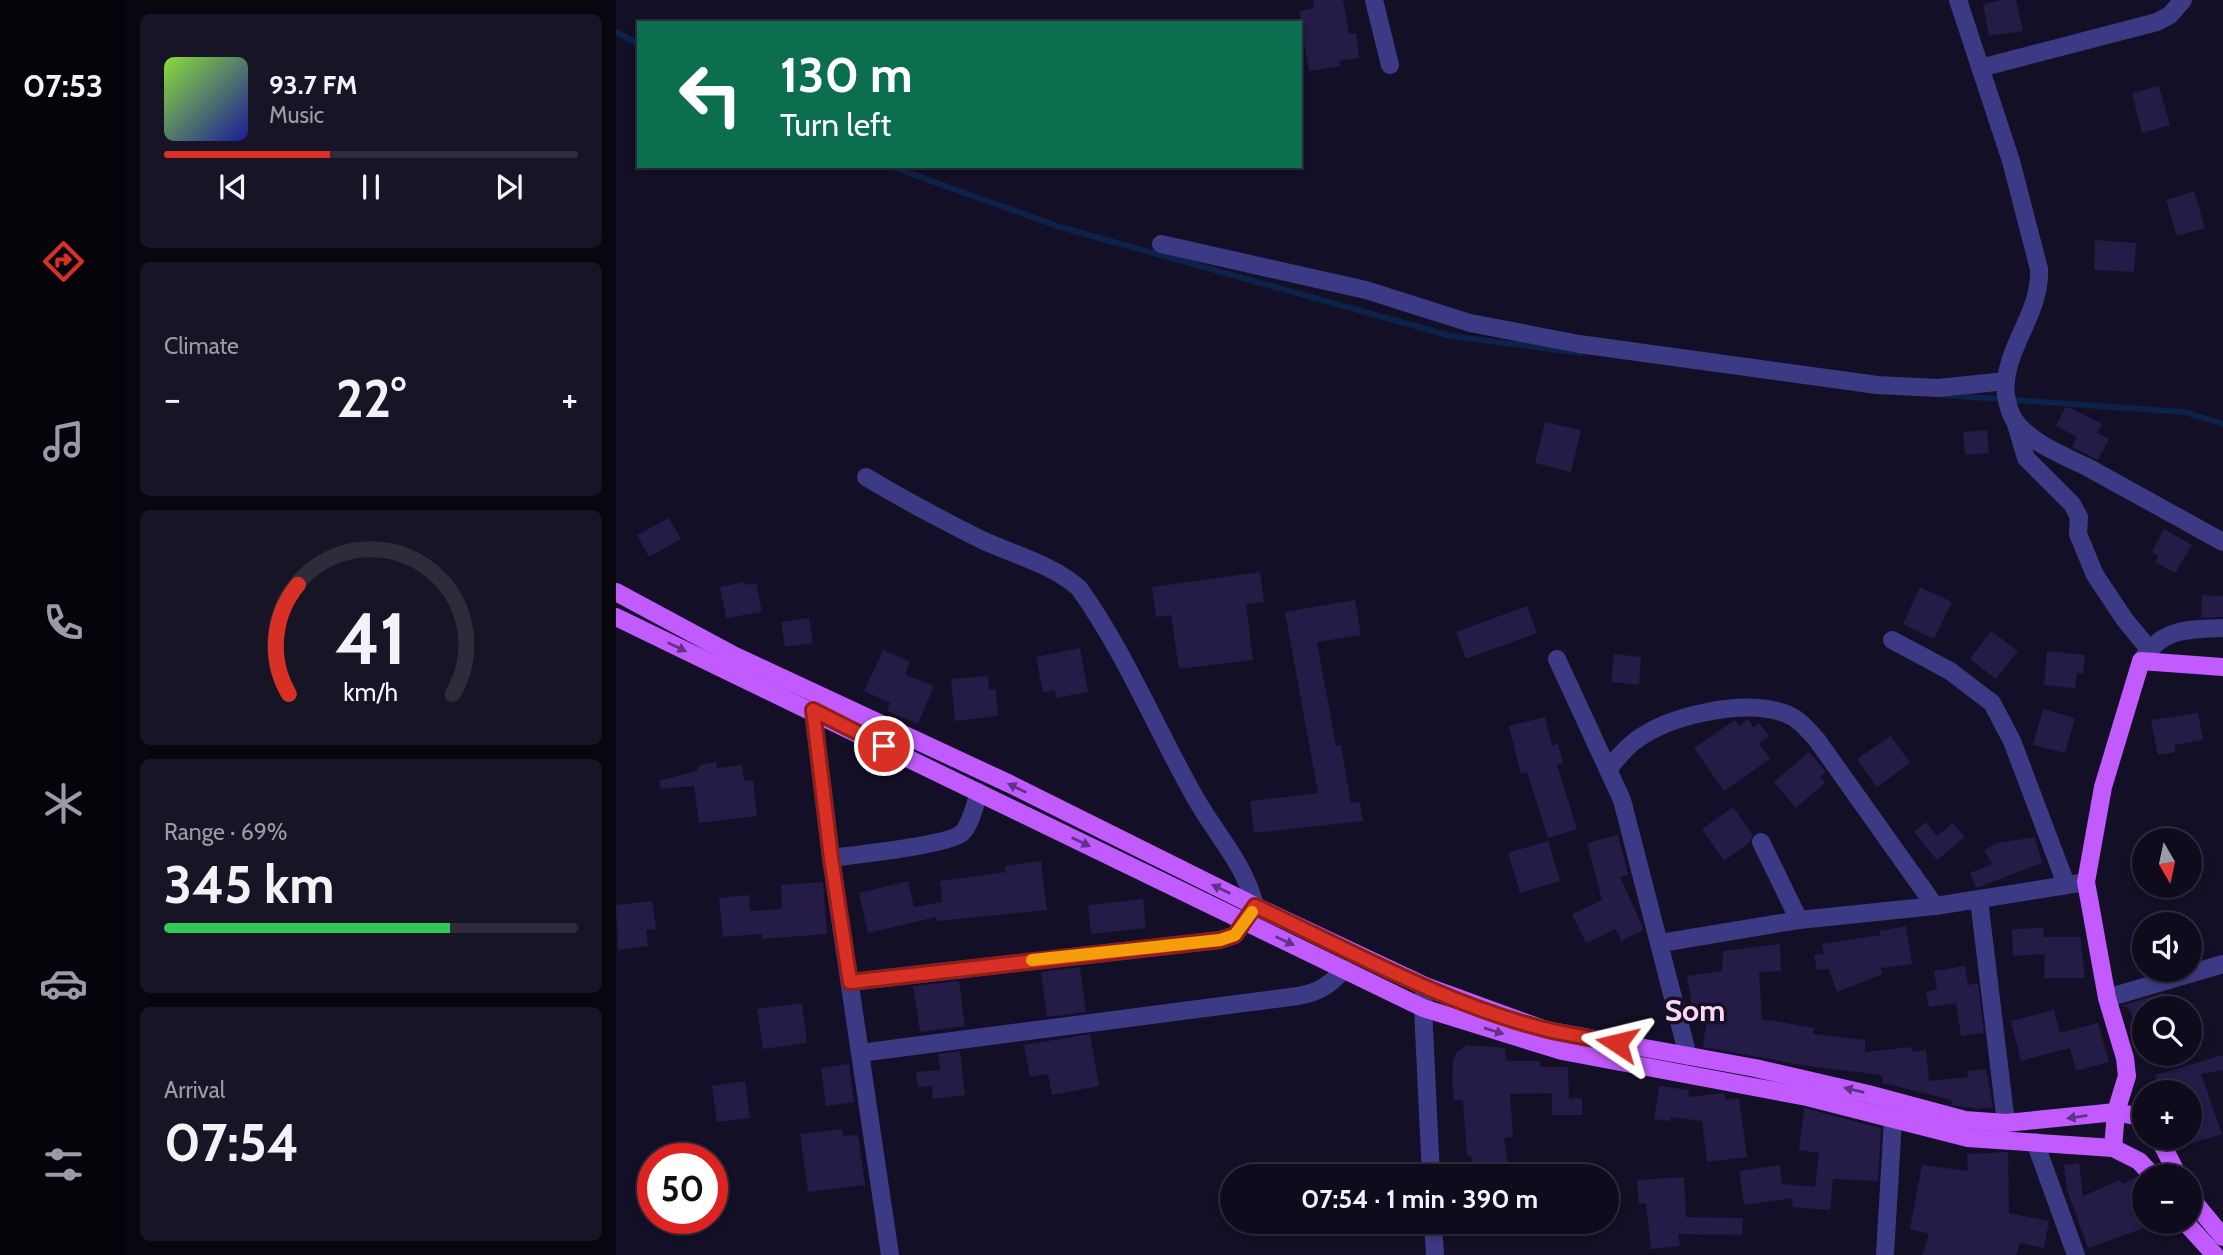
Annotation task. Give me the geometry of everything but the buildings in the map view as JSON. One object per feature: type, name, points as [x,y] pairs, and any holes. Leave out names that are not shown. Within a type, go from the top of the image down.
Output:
[{"type":"main road","points":[[616,592],[733,655],[1010,784],[1255,906],[1425,986],[1546,1030],[1857,1091],[1965,1120],[2006,1123],[2116,1112],[2132,1115]]},
{"type":"main road","points":[[616,617],[1423,1007],[1562,1051],[1807,1097],[1968,1138],[2113,1148],[2142,1164]]},
{"type":"main road","points":[[2113,1148],[2116,1112],[2127,1076],[2125,1058],[2107,998],[2086,882],[2093,831],[2106,776],[2145,655],[2223,667]]},
{"type":"main road","points":[[2202,1212],[2223,1237]]},
{"type":"main road","points":[[2196,1234],[2215,1255]]},
{"type":"street","points":[[1374,0],[1390,65]]},
{"type":"street","points":[[1958,0],[2011,162],[2036,251],[2039,284],[2034,309],[2013,355],[2006,382],[2010,408],[2026,458],[2072,504],[2079,517],[2078,534],[2095,575],[2145,655],[2166,635],[2223,628]]},
{"type":"street","points":[[1980,68],[2157,22],[2170,15],[2183,0]]},
{"type":"street","points":[[1161,244],[1366,290],[1470,323],[1578,344],[1877,385],[1938,388],[2006,382]]},
{"type":"street","points":[[2015,421],[2044,445],[2223,542]]},
{"type":"street","points":[[850,982],[1210,942],[1228,938],[1246,922],[1255,906],[1243,870],[1197,800],[1149,709],[1079,588],[1066,577],[911,504],[866,477]]},
{"type":"street","points":[[1892,640],[1950,670],[1992,703],[2012,741],[2066,884]]},
{"type":"street","points":[[1557,659],[1622,800],[1688,1056]]},
{"type":"street","points":[[1609,768],[1634,741],[1674,721],[1731,709],[1767,709],[1786,714],[1801,722],[1817,740],[1936,906]]},
{"type":"street","points":[[813,710],[831,858],[890,1255]]},
{"type":"street","points":[[831,858],[939,841],[959,835],[967,825],[979,792]]},
{"type":"street","points":[[1762,842],[1799,920]]},
{"type":"street","points":[[1661,943],[1799,920],[1936,906],[2086,882]]},
{"type":"street","points":[[1979,900],[2006,1123]]},
{"type":"street","points":[[2107,998],[2223,964]]},
{"type":"street","points":[[860,1054],[1315,993],[1328,986],[1345,968]]},
{"type":"street","points":[[1425,986],[1423,1007],[1430,1164]]},
{"type":"street","points":[[1885,1255],[1893,1119]]},
{"type":"street","points":[[2035,1142],[2076,1255]]},
{"type":"street","points":[[1434,1234],[1435,1255]]},
{"type":"waterway","points":[[616,32],[637,43]]},
{"type":"waterway","points":[[895,168],[1060,227],[1451,336],[1581,353]]},
{"type":"waterway","points":[[1943,395],[2184,412],[2223,424]]},
{"type":"slow traffic","points":[[1032,960],[1220,940],[1235,935],[1252,912]]},
{"type":"district","name":"Som","points":[[1695,1010]]},
{"type":"route","points":[[884,746],[813,710],[831,858],[850,982],[1210,942],[1235,935],[1255,906],[1425,986],[1476,1006],[1546,1030],[1617,1043]]}]
